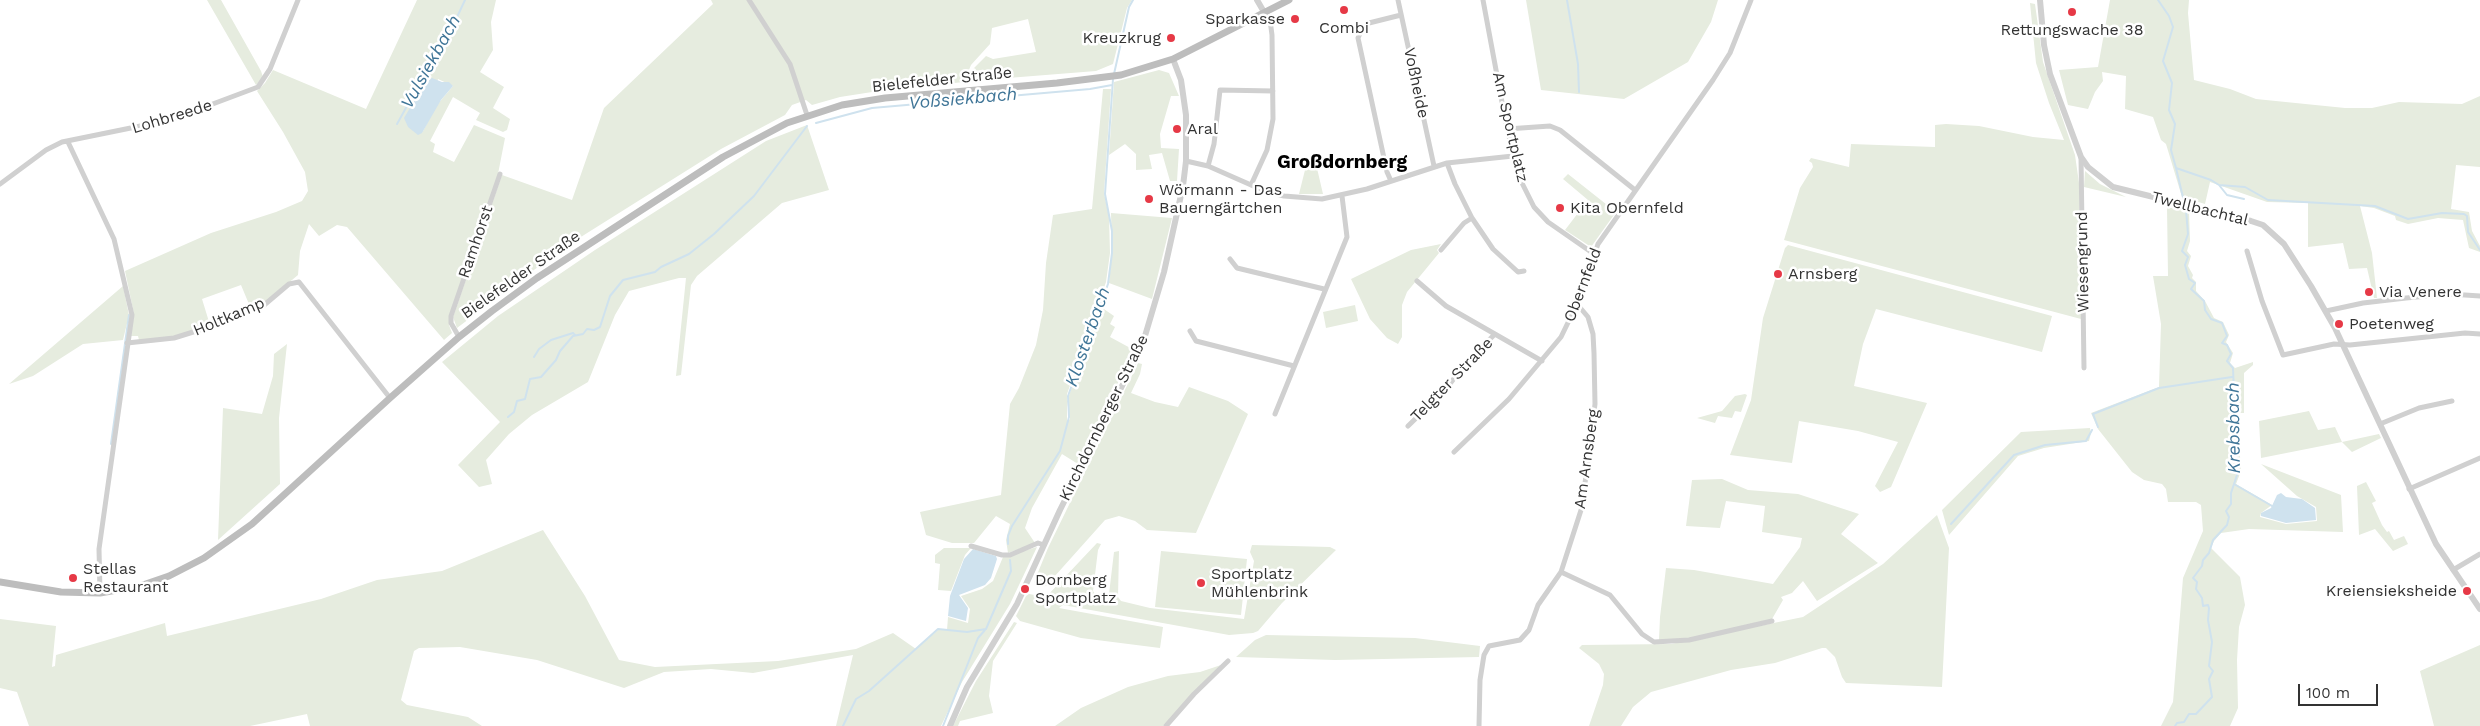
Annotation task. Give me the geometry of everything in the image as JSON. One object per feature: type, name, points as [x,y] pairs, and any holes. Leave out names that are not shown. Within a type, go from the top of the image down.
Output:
[{"type":"main road","name":"Bielefelder Straße","points":[[0,582],[61,592],[100,593],[140,586],[169,576],[204,558],[252,524],[459,337],[537,278],[723,157],[762,135],[807,115],[842,105],[885,98],[1113,76],[1174,59],[1289,0]]},
{"type":"street","name":"Lohbreede","points":[[0,184],[46,150],[68,142],[170,120],[258,87],[270,69],[298,0]]},
{"type":"street","points":[[749,0],[790,64],[807,115]]},
{"type":"street","points":[[1251,186],[1267,150],[1273,119],[1272,29],[1265,12],[1257,0]]},
{"type":"street","name":"Voßheide","points":[[1398,0],[1434,166]]},
{"type":"street","name":"Am Sportplatz","points":[[1483,0],[1513,156],[1521,181],[1540,215],[1594,254]]},
{"type":"street","name":"Obernfeld","points":[[1454,452],[1542,362],[1561,337],[1577,304],[1594,254],[1635,190],[1713,80],[1730,52],[1752,0]]},
{"type":"street","name":"Twellbachtal","points":[[2040,0],[2044,45],[2050,74],[2081,157],[2095,175],[2113,187],[2251,221],[2274,234],[2292,255],[2326,312],[2436,544],[2480,609]]},
{"type":"street","points":[[1391,181],[1387,172],[1358,38],[1360,31],[1369,23],[1401,15]]},
{"type":"street","name":"Kirchdornberger Straße","points":[[950,726],[967,687],[1017,604],[1142,346],[1179,213],[1186,161],[1186,115],[1181,80],[1174,59]]},
{"type":"street","points":[[1208,166],[1214,144],[1220,90],[1272,91]]},
{"type":"street","points":[[1508,129],[1550,126],[1560,130],[1635,190]]},
{"type":"street","points":[[68,142],[116,245],[132,315],[99,549],[100,593]]},
{"type":"street","points":[[1186,161],[1208,166],[1251,186],[1275,194],[1303,199],[1342,196],[1447,163],[1513,156]]},
{"type":"street","name":"Wiesengrund","points":[[2081,157],[2084,368]]},
{"type":"street","points":[[1447,163],[1458,192],[1472,218],[1493,249],[1518,272],[1524,271]]},
{"type":"street","name":"Ramhorst","points":[[459,337],[451,323],[451,316],[500,174]]},
{"type":"street","points":[[1275,414],[1324,289],[1347,237],[1342,196]]},
{"type":"street","points":[[1441,250],[1464,223],[1472,218]]},
{"type":"street","points":[[2247,251],[2262,301],[2283,355],[2342,344],[2465,333],[2480,334]]},
{"type":"street","points":[[1230,259],[1237,268],[1324,289]]},
{"type":"street","name":"Telgter Straße","points":[[1417,281],[1446,306],[1542,362]]},
{"type":"street","name":"Holtkamp","points":[[127,343],[174,338],[222,323],[263,306],[289,284],[299,282],[390,398]]},
{"type":"street","points":[[2326,312],[2363,304],[2450,294],[2480,296]]},
{"type":"street","name":"Am Arnsberg","points":[[1479,726],[1480,680],[1484,655],[1489,646],[1524,637],[1538,605],[1561,572],[1582,507],[1594,404],[1593,334],[1588,318],[1577,304]]},
{"type":"street","points":[[1190,331],[1196,341],[1294,366]]},
{"type":"street","name":"Telgter Straße","points":[[1408,426],[1446,389],[1465,364],[1495,334]]},
{"type":"street","points":[[2380,424],[2419,408],[2452,401]]},
{"type":"street","points":[[2409,489],[2480,458]]},
{"type":"street","points":[[971,546],[1002,555],[1010,555],[1038,543],[1044,545]]},
{"type":"street","points":[[2453,570],[2480,554]]},
{"type":"street","points":[[1561,572],[1610,595],[1642,634],[1654,642],[1689,640],[1772,620]]},
{"type":"street","points":[[1166,726],[1194,694],[1228,662]]},
{"type":"shaded area","points":[[207,0],[221,0],[261,71],[263,77],[256,85]]},
{"type":"shaded area","points":[[417,0],[496,0],[491,22],[493,50],[480,72],[504,87],[493,108],[510,119],[507,130],[503,132],[476,120],[480,113],[453,97],[430,141],[435,144],[433,152],[454,162],[474,125],[505,138],[498,174],[449,325],[452,333],[444,340],[347,227],[337,225],[319,236],[309,224],[300,251],[298,275],[262,305],[251,309],[241,285],[202,299],[210,325],[174,337],[139,340],[138,336],[131,336],[134,314],[125,271],[211,233],[276,212],[302,201],[308,191],[305,172],[257,91],[265,83],[273,70],[366,109]],"holes":[[[438,79],[453,86],[436,106],[422,133]]]},
{"type":"shaded area","points":[[711,0],[1132,0],[1127,8],[1113,64],[1096,71],[970,81],[969,77],[974,68],[986,56],[993,59],[1036,52],[1028,19],[992,28],[990,44],[971,65],[964,82],[885,90],[840,97],[812,105],[806,100],[792,105],[785,115],[721,149],[584,235],[457,328],[453,317],[502,175],[572,200],[604,108],[713,4]]},
{"type":"shaded area","points":[[1526,0],[1718,0],[1711,22],[1688,62],[1624,99],[1541,90]]},
{"type":"shaded area","points":[[2110,0],[2189,0],[2188,13],[2194,80],[2230,89],[2256,99],[2345,108],[2372,108],[2399,102],[2462,104],[2480,96],[2480,167],[2456,165],[2451,209],[2469,212],[2472,231],[2480,246],[2480,252],[2469,248],[2463,220],[2438,218],[2408,224],[2396,220],[2395,216],[2374,208],[2360,206],[2372,253],[2377,298],[2374,298],[2367,268],[2349,269],[2343,243],[2308,247],[2308,203],[2267,202],[2210,182],[2205,204],[2182,197],[2166,144],[2161,140],[2153,117],[2125,109],[2126,76],[2102,72],[2103,81],[2095,92],[2088,109],[2068,105],[2059,70],[2098,67]]},
{"type":"shaded area","points":[[2030,3],[2035,4],[2043,62],[2075,155],[2079,183],[2081,319],[1784,240],[1800,188],[1813,167],[1809,161],[1811,158],[1849,167],[1851,144],[1935,147],[1935,125],[1946,124],[1979,126],[2033,137],[2064,140],[2036,63]]},
{"type":"shaded area","points":[[1159,70],[1169,73],[1179,96],[1171,96],[1160,134],[1161,148],[1179,149],[1177,181],[1170,181],[1162,153],[1149,155],[1152,169],[1136,170],[1136,154],[1125,144],[1109,155],[1114,82]]},
{"type":"shaded area","points":[[1103,89],[1111,89],[1104,193],[1109,217],[1110,253],[1106,282],[1067,394],[1067,401],[1101,307],[1114,316],[1110,324],[1115,327],[1110,337],[1134,350],[1078,464],[1062,454],[1032,508],[1025,528],[1035,543],[1008,553],[1006,540],[1010,524],[996,516],[974,543],[952,543],[926,535],[920,512],[1001,495],[1010,404],[1019,388],[1036,345],[1043,310],[1046,263],[1053,215],[1092,209]],"holes":[[[1067,401],[1070,419],[1067,422]]]},
{"type":"shaded area","points":[[807,125],[829,190],[782,203],[697,276],[691,285],[681,375],[676,376],[686,278],[679,278],[629,291],[615,315],[588,382],[532,415],[509,434],[486,460],[492,484],[479,487],[458,465],[500,422],[442,362],[498,316],[595,250],[766,141]]},
{"type":"shaded area","points":[[1316,164],[1323,194],[1299,194],[1306,166]]},
{"type":"shaded area","points":[[2085,171],[2100,184],[2126,197],[2084,187]]},
{"type":"shaded area","points":[[1568,174],[1616,212],[1591,247],[1565,230],[1588,200],[1563,179]]},
{"type":"shaded area","points":[[2167,207],[2189,212],[2190,241],[2187,251],[2191,256],[2188,266],[2193,275],[2192,278],[2196,282],[2196,291],[2205,301],[2214,318],[2223,322],[2229,335],[2226,342],[2233,353],[2230,363],[2235,368],[2253,362],[2253,365],[2244,373],[2244,413],[2237,413],[2241,471],[2236,484],[2272,505],[2261,513],[2260,517],[2286,524],[2317,521],[2316,507],[2297,496],[2261,464],[2341,495],[2343,532],[2249,529],[2221,533],[2214,541],[2211,548],[2240,577],[2245,605],[2239,627],[2237,660],[2238,708],[2230,726],[2161,726],[2173,702],[2183,578],[2203,531],[2201,505],[2196,502],[2168,502],[2166,489],[2162,484],[2144,480],[2132,472],[2098,429],[2091,413],[2159,387],[2161,324],[2153,276],[2168,276]]},
{"type":"shaded area","points":[[1111,213],[1172,218],[1152,299],[1109,283],[1112,253]]},
{"type":"shaded area","points":[[1441,244],[1437,250],[1439,253],[1407,292],[1402,305],[1402,337],[1398,344],[1387,338],[1370,319],[1351,279],[1411,250]]},
{"type":"shaded area","points":[[1788,245],[2052,316],[2042,352],[1876,309],[1863,344],[1854,386],[1927,403],[1891,487],[1880,492],[1875,486],[1898,442],[1858,431],[1799,421],[1792,463],[1730,455],[1751,400],[1763,318],[1785,248]]},
{"type":"shaded area","points":[[123,286],[129,315],[123,340],[83,344],[33,376],[9,384]]},
{"type":"shaded area","points":[[1355,305],[1358,321],[1326,328],[1323,312]]},
{"type":"shaded area","points":[[287,344],[279,418],[280,484],[218,540],[223,408],[262,414],[273,376],[274,354]]},
{"type":"shaded area","points":[[1138,363],[1142,364],[1140,374],[1131,393],[1155,402],[1178,407],[1189,387],[1228,401],[1248,414],[1196,533],[1147,530],[1135,521],[1119,516],[1105,520],[1046,586],[1038,587],[1034,582],[1048,548]]},
{"type":"shaded area","points":[[1747,395],[1741,412],[1735,411],[1732,418],[1718,416],[1715,423],[1697,418],[1722,411],[1735,396]]},
{"type":"shaded area","points":[[2309,411],[2318,430],[2335,427],[2342,442],[2261,458],[2259,421]]},
{"type":"shaded area","points":[[2090,428],[2089,441],[2044,448],[2018,456],[1949,535],[1942,510],[2021,432]]},
{"type":"shaded area","points":[[2379,434],[2381,438],[2352,452],[2342,442]]},
{"type":"shaded area","points":[[1722,479],[1748,490],[1798,494],[1859,514],[1841,534],[1878,563],[1817,601],[1803,581],[1792,593],[1781,597],[1783,600],[1772,619],[1690,638],[1659,640],[1666,568],[1694,570],[1773,584],[1800,547],[1802,538],[1762,532],[1765,506],[1726,501],[1720,528],[1686,526],[1692,480]]},
{"type":"shaded area","points":[[2366,482],[2376,501],[2372,503],[2382,525],[2387,532],[2389,531],[2394,540],[2404,536],[2408,544],[2393,551],[2375,529],[2359,535],[2357,486]]},
{"type":"shaded area","points":[[1937,515],[1949,548],[1942,687],[1846,683],[1835,657],[1826,648],[1822,648],[1775,663],[1731,670],[1651,692],[1633,707],[1621,726],[1589,726],[1603,685],[1604,674],[1599,664],[1579,648],[1582,645],[1671,644],[1803,617],[1883,564]]},
{"type":"shaded area","points":[[543,530],[585,596],[619,660],[655,667],[778,661],[856,649],[893,633],[916,649],[938,630],[947,630],[948,617],[968,623],[970,609],[961,596],[982,589],[993,581],[1003,557],[1037,547],[1010,604],[962,682],[941,726],[836,726],[853,655],[753,673],[711,669],[664,672],[624,688],[537,660],[460,647],[419,648],[414,651],[401,700],[407,705],[468,717],[482,726],[310,726],[307,714],[250,726],[29,726],[17,692],[0,688],[0,619],[56,626],[52,667],[55,666],[56,655],[165,623],[167,636],[321,599],[377,580],[442,571]]},
{"type":"shaded area","points":[[1097,543],[1101,544],[1098,550],[1093,591],[1095,594],[1109,594],[1114,552],[1119,551],[1118,597],[1121,601],[1150,608],[1244,619],[1254,561],[1250,552],[1252,545],[1330,547],[1336,550],[1282,603],[1258,631],[1253,633],[1229,635],[1063,605],[1059,608],[1163,627],[1160,648],[1081,638],[1020,621],[1016,616],[1026,596],[1029,594],[1046,597]]},
{"type":"shaded area","points":[[944,548],[971,548],[965,555],[951,591],[938,590],[940,564],[935,563],[935,555]]},
{"type":"shaded area","name":"Sportplatz Mühlenbrink","points":[[1161,551],[1247,559],[1241,615],[1155,607]]},
{"type":"shaded area","points":[[1014,622],[1017,623],[993,661],[989,696],[993,713],[960,721],[958,726],[953,726],[976,681]]},
{"type":"shaded area","points":[[1266,635],[1415,638],[1480,646],[1479,657],[1335,660],[1236,657],[1255,640]]},
{"type":"shaded area","points":[[2480,645],[2480,726],[2434,726],[2420,671]]},
{"type":"shaded area","points":[[1221,665],[1163,726],[1055,726],[1081,708],[1128,687],[1168,676],[1200,672]]},
{"type":"water","points":[[432,78],[442,82],[449,82],[453,86],[441,100],[422,133],[418,135],[408,127],[404,118],[426,81]]},
{"type":"water","points":[[2281,493],[2286,497],[2302,499],[2315,508],[2316,520],[2286,523],[2261,516],[2261,513],[2271,508],[2277,495]]},
{"type":"water","points":[[973,549],[996,556],[997,559],[991,578],[985,585],[959,595],[968,608],[966,621],[948,616],[950,596],[964,559]]},
{"type":"waterway","name":"Vulsiekbach","points":[[397,124],[427,70],[436,62],[465,0]]},
{"type":"waterway","name":"Klosterbach","points":[[1114,74],[1129,7],[1133,0]]},
{"type":"waterway","points":[[1567,0],[1578,64],[1579,92]]},
{"type":"waterway","points":[[2158,0],[2169,16],[2173,27],[2163,61],[2172,83],[2169,110],[2175,124],[2171,150],[2176,168],[2211,180],[2219,185],[2227,195],[2244,199]]},
{"type":"waterway","name":"Klosterbach","points":[[1008,544],[1008,536],[1012,526],[1060,451],[1069,417],[1068,396],[1108,284],[1112,253],[1112,231],[1105,194],[1113,79]]},
{"type":"waterway","name":"Voßsiekbach","points":[[816,123],[872,108],[1090,89],[1112,85]]},
{"type":"waterway","name":"Voßsiekbach","points":[[508,417],[514,412],[517,401],[525,399],[530,379],[541,377],[573,336],[583,334],[587,329],[594,330],[600,327],[610,296],[623,280],[655,272],[661,267],[689,254],[714,234],[754,196],[807,126]]},
{"type":"waterway","name":"Krebsbach","points":[[2175,726],[2177,723],[2184,722],[2189,714],[2196,714],[2212,697],[2209,679],[2213,671],[2209,666],[2212,642],[2208,620],[2209,608],[2208,605],[2203,606],[2202,598],[2196,589],[2197,582],[2193,578],[2209,553],[2213,540],[2227,525],[2229,517],[2226,511],[2231,504],[2231,493],[2238,472],[2234,466],[2237,461],[2236,447],[2232,438],[2235,418],[2233,368],[2227,361],[2231,354],[2227,345],[2222,343],[2227,336],[2222,323],[2211,319],[2205,310],[2204,301],[2191,289],[2195,283],[2189,279],[2185,265],[2188,257],[2182,251],[2188,234],[2186,210],[2176,168]]},
{"type":"waterway","points":[[2219,185],[2245,187],[2268,200],[2375,206],[2408,219],[2442,213],[2464,214],[2467,216],[2468,232],[2480,250]]},
{"type":"waterway","points":[[111,444],[129,315]]},
{"type":"waterway","name":"Voßsiekbach","points":[[534,357],[539,349],[551,340],[573,333],[575,335]]},
{"type":"waterway","points":[[2098,427],[2093,414],[2159,388],[2232,377]]},
{"type":"waterway","points":[[1951,524],[2014,455],[2045,445],[2086,441],[2092,430]]},
{"type":"waterway","points":[[2234,484],[2272,506]]},
{"type":"waterway","name":"Klosterbach","points":[[843,726],[856,699],[869,691],[938,629],[967,632],[986,629],[1011,571],[1010,560]]},
{"type":"waterway","points":[[943,726],[978,638],[985,630]]},
{"type":"place","name":"Combi","points":[[1344,10]]},
{"type":"place","name":"Rettungswache 38","points":[[2072,12]]},
{"type":"place","name":"Sparkasse","points":[[1295,19]]},
{"type":"place","name":"Kreuzkrug","points":[[1171,38]]},
{"type":"place","name":"Aral","points":[[1177,129]]},
{"type":"place","name":"Wörmann - Das Bauerngärtchen","points":[[1149,199]]},
{"type":"place","name":"Kita Obernfeld","points":[[1560,208]]},
{"type":"place","name":"Arnsberg","points":[[1778,274]]},
{"type":"place","name":"Via Venere","points":[[2369,292]]},
{"type":"place","name":"Poetenweg","points":[[2339,324]]},
{"type":"place","name":"Stellas Restaurant","points":[[73,578]]},
{"type":"place","name":"Sportplatz Mühlenbrink","points":[[1201,583]]},
{"type":"place","name":"Dornberg Sportplatz","points":[[1025,589]]},
{"type":"place","name":"Kreiensieksheide","points":[[2467,591]]},
{"type":"district","name":"Großdornberg","points":[[1342,162]]}]
